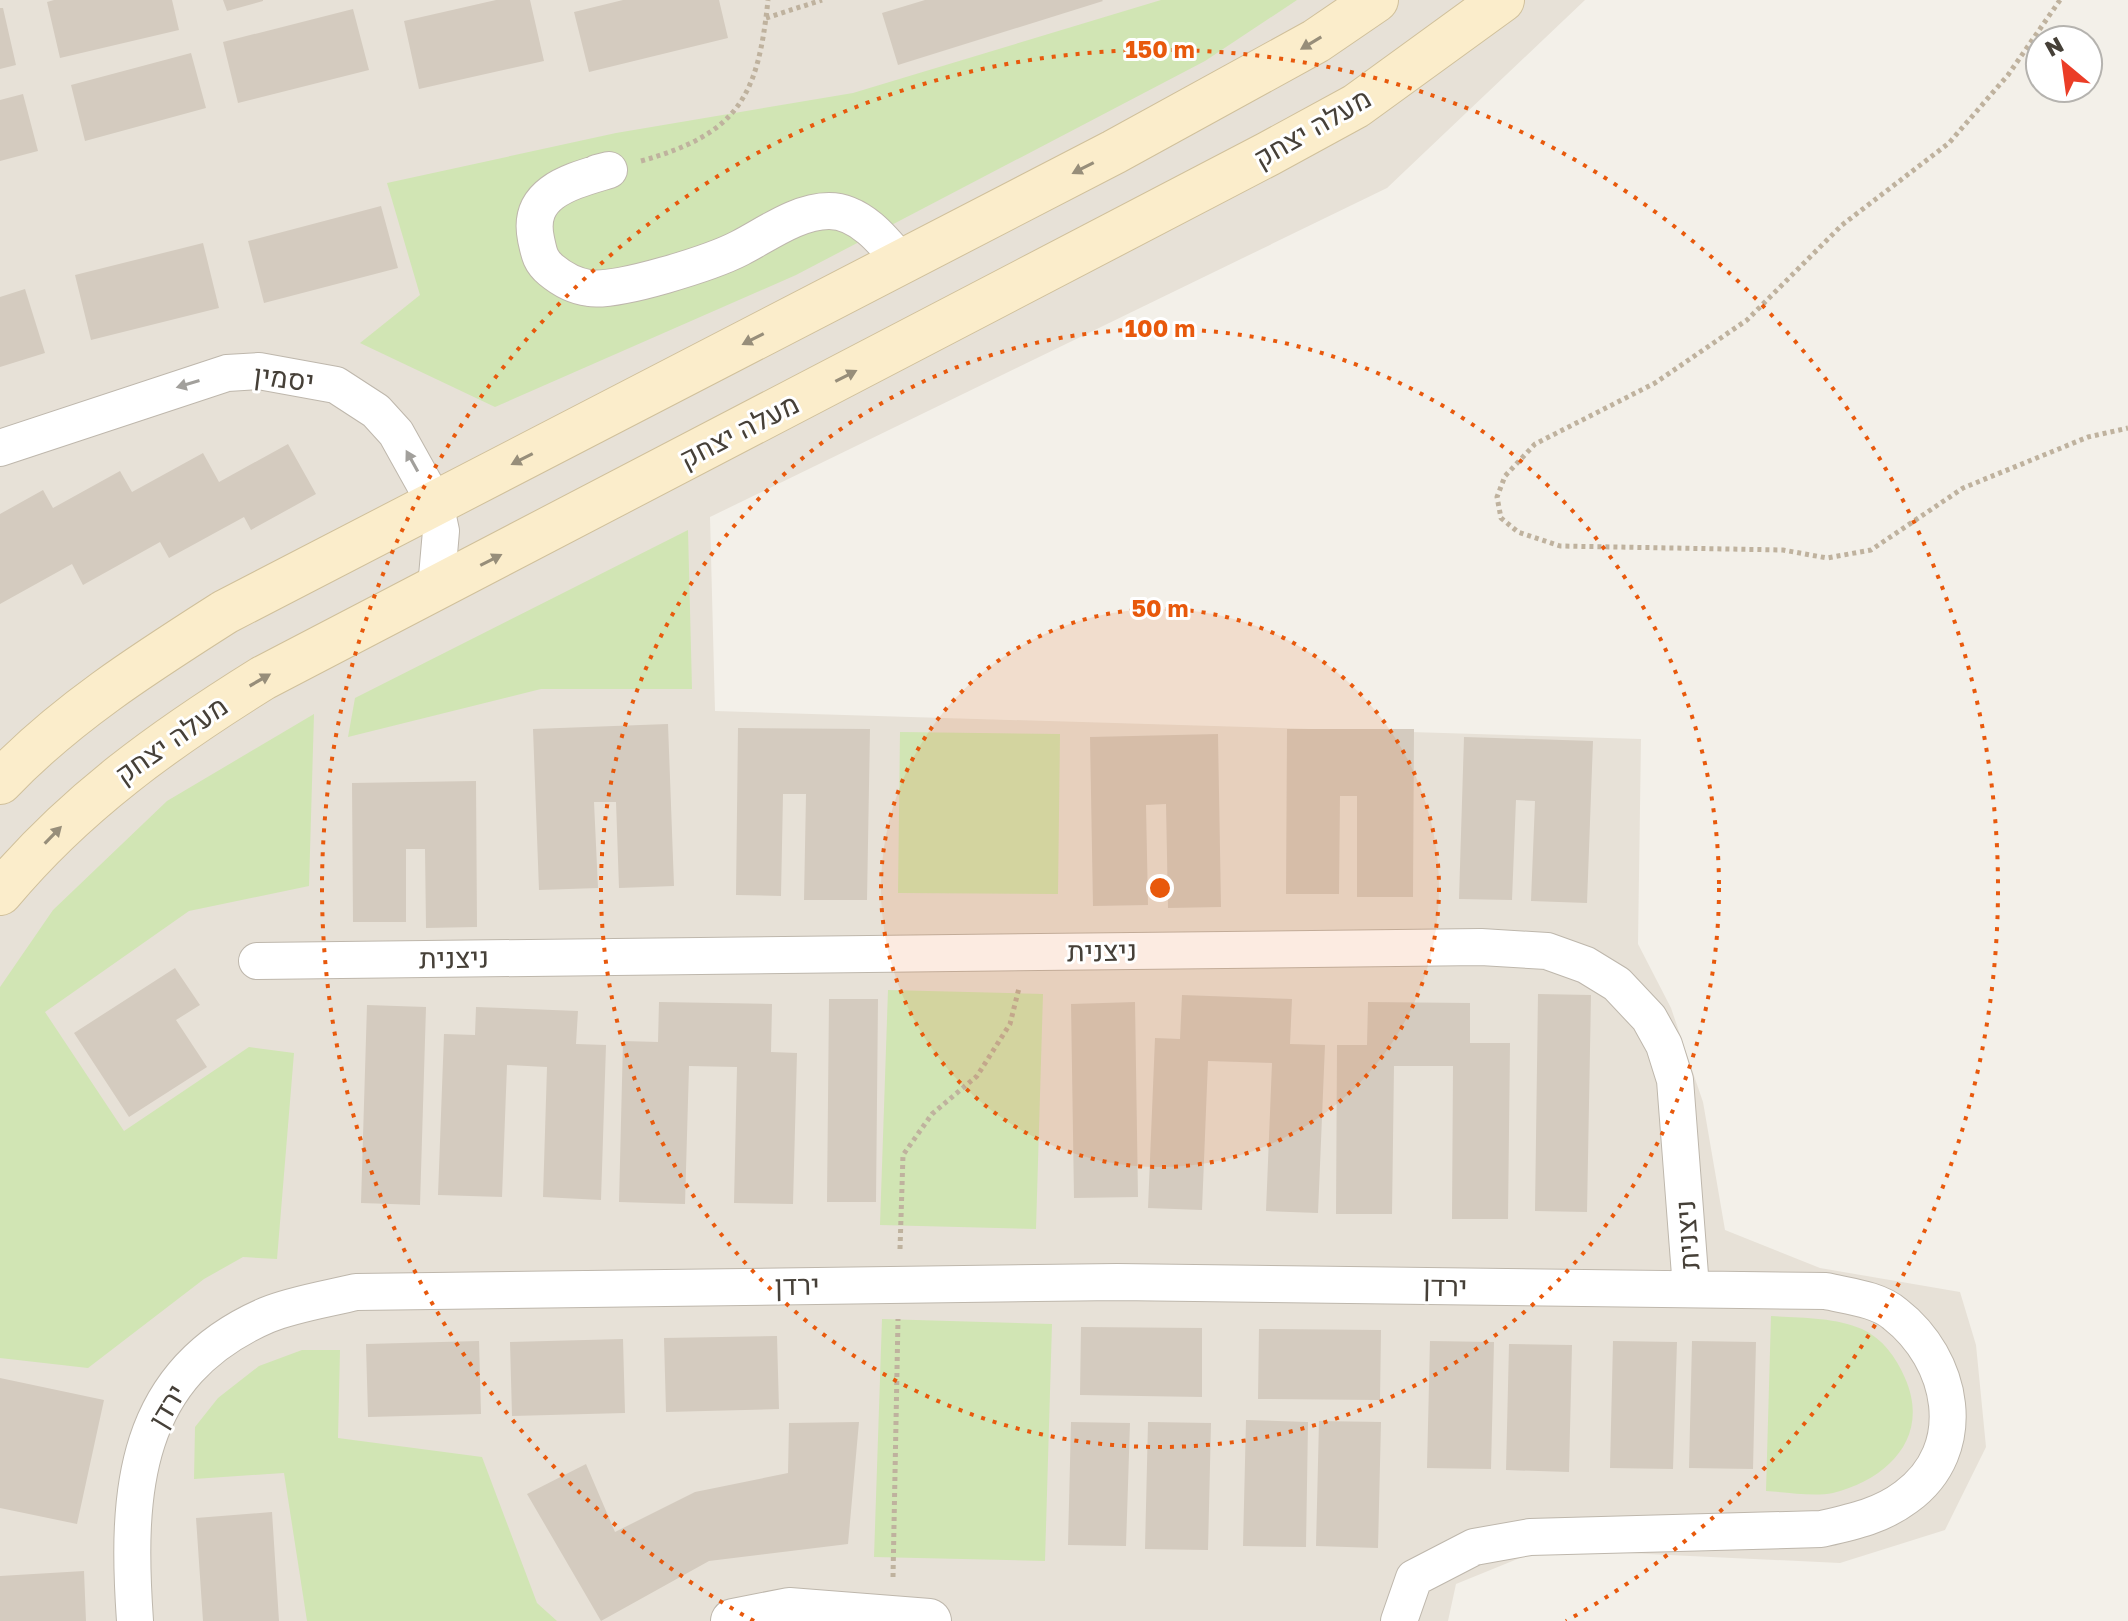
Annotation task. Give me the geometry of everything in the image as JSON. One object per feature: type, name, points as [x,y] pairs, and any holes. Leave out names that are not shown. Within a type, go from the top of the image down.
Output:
[{"type":"main road","points":[[0,782],[66,720],[138,667],[225,612],[1244,81],[1316,41],[1376,0]]},
{"type":"main road","name":"מעלה יצחק","points":[[0,893],[83,806],[169,737],[263,678],[1356,106],[1502,0]]},
{"type":"street","points":[[603,172],[559,184],[538,206],[534,232],[541,261],[564,281],[591,289],[674,271],[737,250],[788,221],[830,210],[874,229],[901,262]]},
{"type":"street","name":"יסמין","points":[[0,448],[227,373],[259,371],[336,385],[376,411],[396,433],[435,503],[441,531],[436,588]]},
{"type":"street","name":"ניצנית","points":[[257,961],[1481,947],[1547,951],[1586,965],[1617,984],[1649,1018],[1664,1045],[1675,1080],[1691,1288]]},
{"type":"street","name":"ירדן","points":[[135,1621],[130,1542],[134,1495],[146,1442],[170,1393],[213,1345],[268,1315],[356,1292],[1101,1282],[1826,1291],[1894,1312],[1925,1344],[1944,1386],[1950,1409],[1946,1439],[1933,1471],[1906,1497],[1867,1519],[1821,1529],[1530,1537],[1474,1547],[1414,1578],[1399,1621]]},
{"type":"street","points":[[733,1621],[789,1610],[901,1620]]},
{"type":"path","points":[[603,172],[681,150],[718,127],[744,100],[762,54],[768,0]]},
{"type":"path","points":[[766,18],[822,0]]},
{"type":"path","points":[[2060,0],[2008,75],[1949,143],[1842,225],[1747,320],[1655,383],[1535,444],[1505,476],[1497,497],[1501,518],[1518,532],[1560,546],[1783,550],[1827,558],[1871,550],[1963,488],[2088,437],[2128,428]]},
{"type":"shaded area","points":[[0,0],[1585,0],[1387,188],[710,517],[715,711],[1641,739],[1638,944],[1671,1008],[1703,1102],[1725,1230],[1820,1268],[1960,1292],[1976,1345],[1986,1447],[1945,1530],[1840,1563],[1542,1549],[1456,1584],[1448,1621],[0,1621]]},
{"type":"green space","points":[[1161,0],[1297,0],[1205,61],[796,275],[495,407],[360,343],[420,295],[387,183],[616,133],[853,93]]},
{"type":"green space","points":[[688,530],[692,689],[541,689],[348,737],[355,698]]},
{"type":"green space","points":[[314,714],[309,886],[189,911],[45,1012],[124,1131],[249,1047],[294,1053],[277,1259],[243,1257],[204,1279],[88,1368],[0,1358],[0,987],[53,910],[167,801]]},
{"type":"green space","points":[[900,732],[1060,734],[1058,894],[898,893]]},
{"type":"green space","points":[[888,990],[1043,994],[1036,1229],[880,1225]]},
{"type":"green space","points":[[1771,1316],[1852,1325],[1876,1338],[1888,1349],[1905,1378],[1912,1399],[1912,1419],[1908,1437],[1887,1466],[1853,1486],[1833,1493],[1766,1491]]},
{"type":"green space","points":[[882,1319],[1052,1324],[1045,1561],[874,1557]]},
{"type":"green space","points":[[302,1350],[340,1350],[338,1438],[482,1457],[537,1603],[557,1621],[307,1621],[284,1473],[194,1479],[195,1427],[218,1398],[259,1366]]},
{"type":"building","points":[[172,0],[179,30],[60,58],[47,2]]},
{"type":"building","points":[[223,0],[263,0],[263,1],[227,11]]},
{"type":"building","points":[[496,0],[530,0],[544,61],[419,89],[404,21]]},
{"type":"building","points":[[623,0],[719,0],[728,38],[589,72],[574,12]]},
{"type":"building","points":[[925,0],[1103,1],[898,65],[882,13]]},
{"type":"building","points":[[0,8],[3,8],[16,65],[0,69]]},
{"type":"building","points":[[353,9],[369,70],[238,103],[223,42]]},
{"type":"building","points":[[191,53],[206,108],[85,141],[71,85]]},
{"type":"building","points":[[23,94],[38,151],[0,161],[0,100]]},
{"type":"building","points":[[381,206],[398,268],[264,303],[248,241]]},
{"type":"building","points":[[203,243],[219,308],[91,340],[75,275]]},
{"type":"building","points":[[25,289],[45,353],[0,367],[0,297]]},
{"type":"building","points":[[288,444],[316,494],[251,530],[244,517],[169,558],[160,542],[83,585],[72,564],[0,604],[0,514],[43,490],[53,508],[120,471],[132,492],[203,453],[219,482]]},
{"type":"building","points":[[668,724],[674,886],[619,888],[616,802],[594,802],[598,888],[539,890],[533,729]]},
{"type":"building","points":[[738,728],[870,729],[867,900],[804,900],[806,794],[783,794],[781,896],[736,895]]},
{"type":"building","points":[[1287,729],[1414,729],[1413,897],[1357,897],[1357,796],[1340,796],[1339,894],[1286,894]]},
{"type":"building","points":[[1218,734],[1221,907],[1168,908],[1166,804],[1146,805],[1148,905],[1093,906],[1090,737]]},
{"type":"building","points":[[1464,737],[1593,741],[1587,903],[1531,901],[1535,801],[1516,800],[1512,900],[1459,899]]},
{"type":"building","points":[[476,781],[477,927],[426,928],[425,849],[406,849],[406,922],[353,922],[352,783]]},
{"type":"building","points":[[175,968],[200,1005],[176,1020],[207,1067],[129,1117],[74,1033]]},
{"type":"building","points":[[1538,994],[1591,995],[1587,1212],[1535,1211]]},
{"type":"building","points":[[1182,995],[1292,999],[1290,1044],[1325,1045],[1318,1213],[1266,1211],[1272,1063],[1208,1061],[1202,1210],[1148,1208],[1155,1038],[1180,1039]]},
{"type":"building","points":[[829,999],[878,999],[876,1202],[827,1202]]},
{"type":"building","points":[[659,1002],[772,1004],[771,1052],[797,1053],[793,1204],[734,1203],[737,1067],[689,1066],[685,1204],[619,1202],[623,1041],[658,1042]]},
{"type":"building","points":[[1135,1002],[1138,1197],[1074,1198],[1071,1004]]},
{"type":"building","points":[[1368,1002],[1470,1003],[1470,1043],[1510,1043],[1508,1219],[1452,1219],[1453,1066],[1394,1066],[1392,1214],[1336,1214],[1337,1045],[1367,1045]]},
{"type":"building","points":[[367,1005],[426,1007],[420,1205],[361,1203]]},
{"type":"building","points":[[476,1007],[578,1011],[576,1044],[606,1045],[601,1200],[543,1197],[547,1067],[507,1065],[502,1197],[438,1195],[444,1034],[475,1035]]},
{"type":"building","points":[[1081,1327],[1202,1328],[1202,1397],[1080,1395]]},
{"type":"building","points":[[1259,1329],[1381,1330],[1380,1400],[1258,1399]]},
{"type":"building","points":[[777,1336],[779,1409],[666,1412],[664,1338]]},
{"type":"building","points":[[623,1339],[625,1413],[512,1416],[510,1342]]},
{"type":"building","points":[[479,1341],[481,1414],[368,1417],[366,1344]]},
{"type":"building","points":[[1430,1341],[1494,1342],[1491,1469],[1427,1468]]},
{"type":"building","points":[[1613,1341],[1677,1342],[1673,1469],[1610,1468]]},
{"type":"building","points":[[1692,1341],[1756,1342],[1753,1469],[1689,1468]]},
{"type":"building","points":[[1509,1344],[1572,1345],[1569,1472],[1506,1470]]},
{"type":"building","points":[[0,1378],[104,1400],[77,1524],[0,1508]]},
{"type":"building","points":[[1246,1420],[1308,1422],[1306,1547],[1243,1546]]},
{"type":"building","points":[[1319,1421],[1381,1422],[1378,1548],[1316,1546]]},
{"type":"building","points":[[859,1422],[848,1544],[709,1561],[601,1621],[527,1494],[586,1464],[615,1532],[695,1492],[788,1473],[789,1423]]},
{"type":"building","points":[[1071,1422],[1130,1423],[1126,1546],[1068,1545]]},
{"type":"building","points":[[1148,1422],[1211,1423],[1208,1550],[1145,1549]]},
{"type":"building","points":[[272,1512],[279,1621],[203,1621],[196,1518]]},
{"type":"building","points":[[84,1571],[86,1621],[0,1621],[0,1576]]}]
